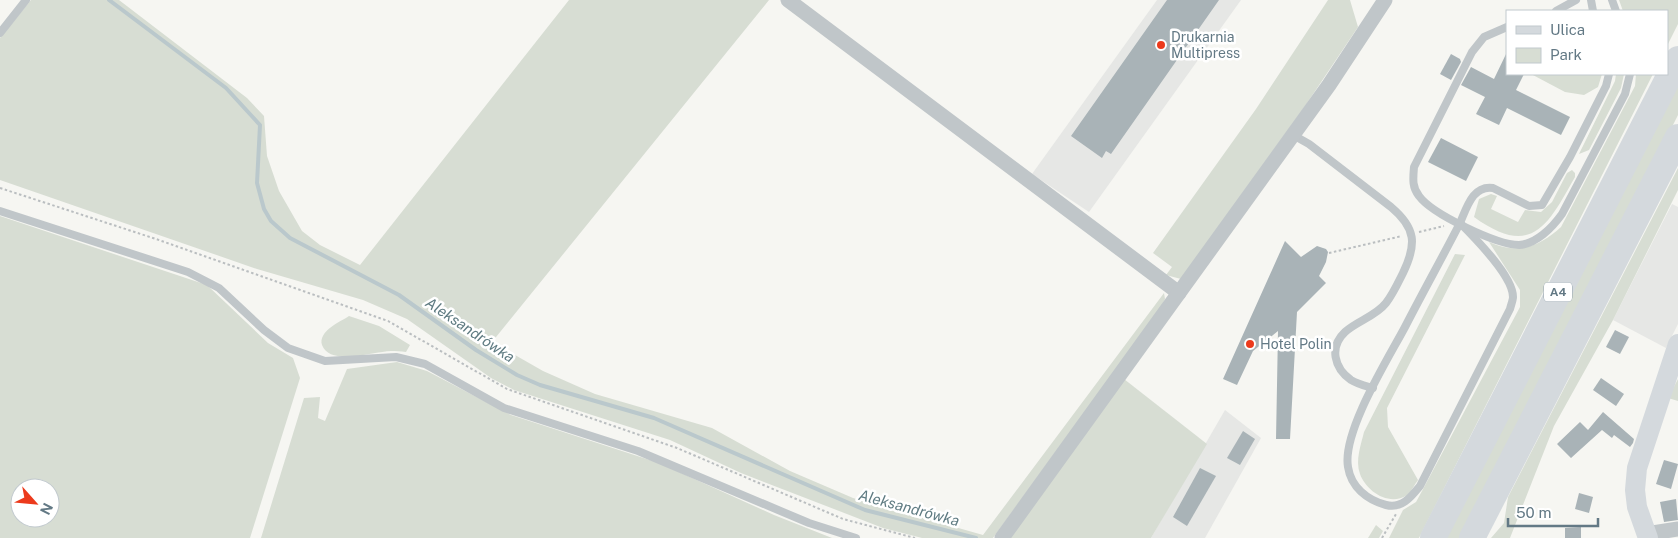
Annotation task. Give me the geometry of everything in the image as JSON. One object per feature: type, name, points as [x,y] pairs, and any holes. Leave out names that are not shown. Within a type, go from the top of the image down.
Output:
[{"type":"highway","points":[[1674,67],[1678,51]]},
{"type":"highway","name":"A4","points":[[1433,538],[1674,67]]},
{"type":"highway","name":"A4","points":[[1478,528],[1678,137]]},
{"type":"street","points":[[788,0],[1179,293]]},
{"type":"street","points":[[1002,538],[1293,135],[1361,39],[1385,0]]},
{"type":"street","points":[[1678,344],[1638,463],[1635,490],[1637,507],[1647,536],[1678,529]]},
{"type":"lane","points":[[0,33],[26,0]]},
{"type":"lane","points":[[1558,10],[1576,0]]},
{"type":"lane","points":[[1506,27],[1484,37],[1472,52],[1431,128],[1414,167],[1412,184],[1419,197],[1432,209],[1502,242],[1520,245],[1552,228],[1562,214],[1625,94],[1630,75]]},
{"type":"lane","points":[[1460,223],[1486,248],[1511,288],[1512,303],[1426,476],[1411,497],[1403,504],[1389,505],[1377,502],[1361,494],[1353,481],[1348,467],[1348,449],[1353,430],[1472,197],[1480,188],[1487,187],[1493,188],[1529,206],[1542,205],[1570,157],[1606,86],[1609,75]]},
{"type":"lane","points":[[1293,135],[1310,144],[1391,206],[1402,216],[1412,234],[1411,256],[1385,304],[1344,332],[1336,346],[1334,358],[1339,368],[1352,381],[1373,388]]},
{"type":"lane","points":[[0,211],[188,272],[219,288],[264,330],[288,348],[325,361],[396,357],[425,364],[504,408],[638,451],[809,523],[856,538]]},
{"type":"path","points":[[0,188],[156,239],[256,276],[388,321],[507,389],[677,448],[843,519],[915,538]]},
{"type":"path","points":[[1329,253],[1460,223]]},
{"type":"path","points":[[1382,538],[1393,522],[1396,504]]},
{"type":"shaded area","points":[[1157,0],[1241,0],[1089,212],[1032,174]]},
{"type":"shaded area","points":[[1672,204],[1678,207],[1678,324],[1666,348],[1613,320]]},
{"type":"shaded area","points":[[1225,410],[1261,438],[1205,538],[1151,538]]},
{"type":"green space","points":[[31,0],[119,0],[247,98],[264,116],[267,156],[279,191],[302,231],[320,245],[360,265],[569,0],[769,0],[492,342],[543,371],[595,394],[712,428],[790,471],[853,498],[983,535],[1164,293],[1165,299],[993,538],[922,538],[883,528],[741,473],[670,440],[514,390],[491,378],[407,319],[363,300],[257,269],[0,180],[0,38]]},
{"type":"green space","points":[[1328,0],[1350,0],[1358,27],[1303,109],[1181,279],[1166,275],[1172,267],[1153,253],[1256,109]]},
{"type":"green space","points":[[1619,0],[1678,0],[1678,24],[1668,44],[1668,10],[1623,10]]},
{"type":"green space","points":[[1533,75],[1602,75],[1598,87],[1584,95],[1565,92]]},
{"type":"green space","points":[[1616,75],[1624,75],[1621,88],[1589,150],[1579,154],[1615,81]]},
{"type":"green space","points":[[1636,75],[1652,75],[1419,538],[1389,538],[1403,510],[1416,502],[1520,307],[1520,290],[1489,242],[1509,248],[1527,247],[1544,240],[1561,227],[1635,86]]},
{"type":"green space","points":[[1678,78],[1678,115],[1465,538],[1444,538]]},
{"type":"green space","points":[[1678,168],[1678,190],[1613,320],[1554,426],[1510,538],[1491,538],[1504,523],[1508,497]]},
{"type":"green space","points":[[1572,170],[1575,173],[1575,177],[1565,194],[1546,222],[1536,231],[1524,235],[1510,235],[1494,229],[1474,217],[1479,199],[1491,194],[1497,196],[1491,209],[1518,222],[1525,210],[1541,212],[1552,202],[1567,173]]},
{"type":"green space","points":[[0,216],[207,285],[268,343],[293,358],[300,378],[250,538],[0,538]]},
{"type":"green space","points":[[1455,254],[1465,255],[1387,408],[1388,427],[1418,480],[1407,495],[1393,499],[1386,498],[1367,486],[1360,474],[1358,458],[1364,432]]},
{"type":"green space","points":[[349,316],[379,326],[410,345],[406,352],[391,351],[343,357],[327,352],[322,345],[323,335]]},
{"type":"green space","points":[[397,362],[427,371],[511,415],[659,463],[774,515],[832,538],[261,538],[304,398],[320,397],[318,418],[325,421],[347,369]]},
{"type":"green space","points":[[1124,379],[1207,444],[1151,538],[1007,538]]},
{"type":"green space","points":[[1678,379],[1678,401],[1668,398]]},
{"type":"green space","points":[[1376,525],[1383,531],[1379,538],[1368,538]]},
{"type":"building","name":"Drukarnia Multipress","points":[[1167,0],[1219,0],[1111,154],[1106,151],[1102,158],[1071,136]]},
{"type":"building","points":[[1451,54],[1460,59],[1461,62],[1451,80],[1440,74]]},
{"type":"building","points":[[1506,54],[1506,75],[1524,75],[1516,90],[1570,117],[1561,135],[1507,108],[1499,125],[1476,114],[1485,97],[1461,85],[1471,67],[1494,79]]},
{"type":"building","points":[[1441,138],[1478,157],[1466,181],[1428,162]]},
{"type":"building","name":"Hotel Polin","points":[[1285,241],[1301,257],[1317,246],[1326,249],[1328,252],[1326,262],[1319,276],[1326,283],[1297,312],[1290,439],[1276,439],[1278,331],[1253,351],[1237,385],[1223,379]]},
{"type":"building","points":[[1615,330],[1629,337],[1620,354],[1606,347]]},
{"type":"building","points":[[1601,378],[1624,394],[1616,406],[1593,390]]},
{"type":"building","points":[[1603,412],[1634,439],[1630,447],[1614,435],[1612,438],[1602,430],[1571,458],[1557,444],[1580,422],[1588,430]]},
{"type":"building","points":[[1243,431],[1255,439],[1240,465],[1227,458]]},
{"type":"building","points":[[1664,460],[1678,464],[1671,489],[1656,484]]},
{"type":"building","points":[[1200,468],[1216,476],[1187,526],[1173,517]]},
{"type":"building","points":[[1579,493],[1593,497],[1589,513],[1575,509]]},
{"type":"building","points":[[1676,499],[1678,520],[1664,522],[1660,502]]},
{"type":"building","points":[[1581,527],[1581,538],[1565,538],[1565,528]]},
{"type":"waterway","name":"Aleksandrówka","points":[[109,0],[226,88],[260,125],[257,183],[264,209],[271,221],[290,238],[399,295],[476,350],[517,375],[540,385],[654,418],[865,510],[976,538]]},
{"type":"place","name":"Drukarnia Multipress","points":[[1161,45]]},
{"type":"place","name":"Hotel Polin","points":[[1250,344]]}]
